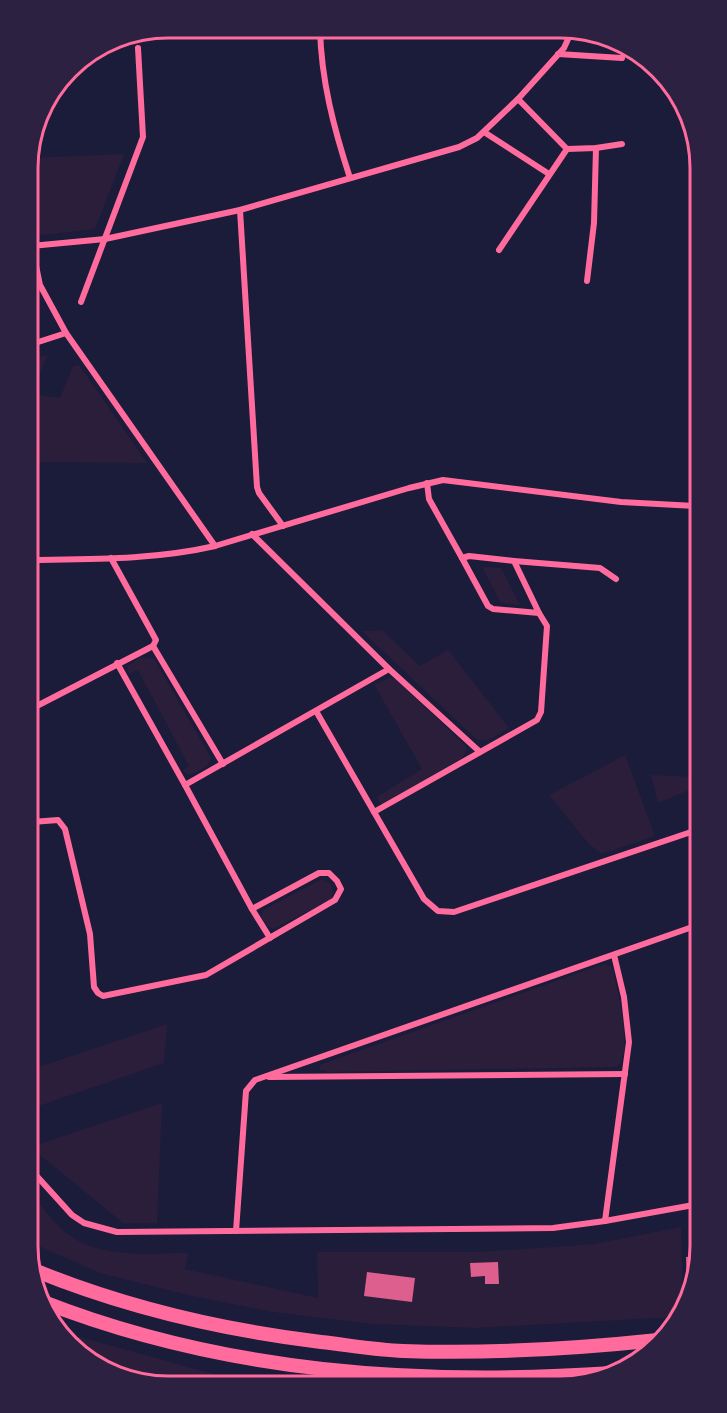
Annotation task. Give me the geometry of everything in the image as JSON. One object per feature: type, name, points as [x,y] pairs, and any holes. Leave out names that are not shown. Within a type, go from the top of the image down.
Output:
[{"type":"highway","points":[[40,1272],[113,1299],[177,1318],[272,1336],[355,1346],[400,1351],[484,1351],[647,1341]]},
{"type":"highway","points":[[52,1304],[141,1335],[241,1357],[355,1373],[433,1376]]},
{"type":"highway","points":[[528,1376],[580,1374]]},
{"type":"street","points":[[320,38],[321,61],[327,95],[350,178]]},
{"type":"street","points":[[38,245],[105,238],[240,210],[459,147],[484,132],[518,99],[564,48],[568,39]]},
{"type":"street","points":[[81,302],[143,137],[138,48]]},
{"type":"street","points":[[558,54],[622,58]]},
{"type":"street","points":[[518,99],[567,149],[622,144]]},
{"type":"street","points":[[484,132],[549,174]]},
{"type":"street","points":[[587,281],[594,223],[596,148]]},
{"type":"street","points":[[499,250],[567,149]]},
{"type":"street","points":[[240,210],[257,486],[259,493],[283,526]]},
{"type":"street","points":[[38,276],[40,285],[66,333],[215,546]]},
{"type":"street","points":[[38,342],[66,333]]},
{"type":"street","points":[[38,560],[177,553],[215,546],[443,480],[621,502],[690,506]]},
{"type":"street","points":[[427,483],[429,499],[488,606],[494,609],[539,613]]},
{"type":"street","points":[[252,534],[389,669],[480,752]]},
{"type":"street","points":[[462,558],[470,556],[600,568],[616,579]]},
{"type":"street","points":[[38,706],[153,645],[156,640],[111,558]]},
{"type":"street","points":[[374,812],[537,720],[541,712],[547,626],[514,561]]},
{"type":"street","points":[[153,645],[223,764]]},
{"type":"street","points":[[117,663],[270,938]]},
{"type":"street","points":[[185,785],[389,669]]},
{"type":"street","points":[[316,711],[424,899],[438,911],[454,912],[689,833]]},
{"type":"street","points":[[38,822],[58,820],[65,829],[90,934],[94,987],[98,993],[109,996],[206,975],[335,900],[341,889],[329,873],[319,873],[252,909]]},
{"type":"street","points":[[236,1230],[246,1090],[249,1085],[262,1077],[689,928]]},
{"type":"street","points":[[605,1221],[629,1042],[624,997],[614,955]]},
{"type":"street","points":[[262,1077],[626,1074]]},
{"type":"street","points":[[38,1177],[72,1215],[84,1223],[117,1232],[514,1230],[553,1228],[605,1221],[689,1206]]},
{"type":"shaded area","points":[[124,154],[95,229],[38,234],[39,158]]},
{"type":"shaded area","points":[[48,354],[38,378],[38,358]]},
{"type":"shaded area","points":[[79,365],[147,463],[38,462],[38,395],[60,398],[73,366]]},
{"type":"shaded area","points":[[482,567],[501,568],[520,605],[501,603]]},
{"type":"shaded area","points":[[382,630],[420,666],[448,650],[509,728],[488,739],[475,738],[362,631]]},
{"type":"shaded area","points":[[140,657],[154,659],[211,758],[202,770],[187,775],[183,770],[189,766],[138,670],[129,674],[127,667]]},
{"type":"shaded area","points":[[390,678],[395,679],[466,746],[467,750],[462,758],[381,805],[377,797],[422,769],[374,684]]},
{"type":"shaded area","points":[[625,755],[655,836],[602,854],[589,844],[549,795]]},
{"type":"shaded area","points":[[651,775],[689,777],[689,790],[658,803]]},
{"type":"shaded area","points":[[322,879],[330,883],[333,893],[331,900],[273,929],[266,925],[261,917],[263,910]]},
{"type":"shaded area","points":[[604,964],[613,970],[623,1021],[624,1049],[622,1060],[617,1067],[329,1072],[320,1070],[319,1067],[322,1064]]},
{"type":"shaded area","points":[[167,1024],[164,1063],[38,1106],[38,1067]]},
{"type":"shaded area","points":[[162,1103],[157,1223],[123,1223],[38,1153],[38,1145]]},
{"type":"shaded area","points":[[38,1203],[69,1235],[96,1248],[142,1254],[188,1253],[185,1269],[318,1298],[317,1252],[477,1252],[594,1244],[681,1227],[683,1288],[667,1317],[475,1328],[373,1324],[272,1312],[188,1295],[100,1273],[38,1246]]},
{"type":"shaded area","points":[[74,1335],[221,1376],[168,1376],[126,1369],[95,1354]]},
{"type":"building","points":[[686,1257],[689,1257],[686,1273]]},
{"type":"building","points":[[498,1262],[499,1284],[485,1284],[485,1276],[471,1277],[470,1263]]},
{"type":"building","points":[[367,1272],[415,1278],[412,1302],[364,1296]]}]
